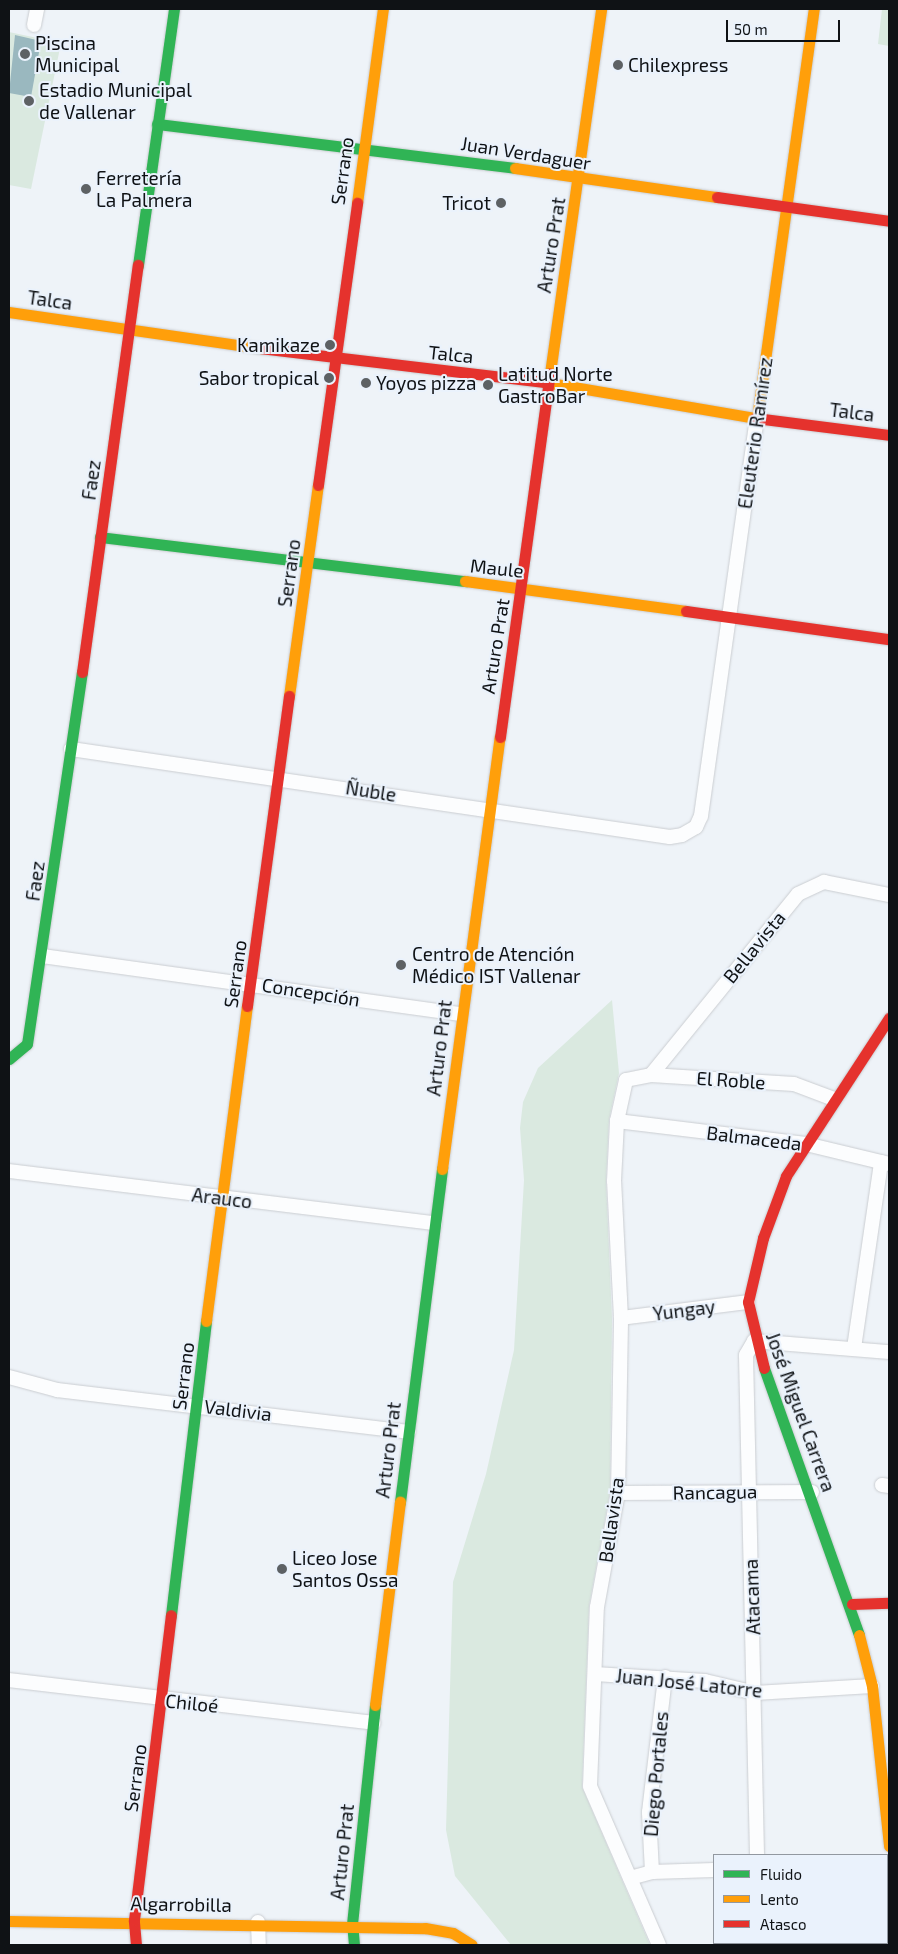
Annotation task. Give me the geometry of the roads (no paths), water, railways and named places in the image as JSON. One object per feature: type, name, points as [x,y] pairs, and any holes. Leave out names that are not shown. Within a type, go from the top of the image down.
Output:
[{"type":"main road","name":"Faez","points":[[9,1059],[27,1044],[42,956],[174,9]]},
{"type":"main road","name":"Serrano","points":[[136,1945],[134,1920],[163,1700],[221,1198],[383,9]]},
{"type":"main road","name":"Arturo Prat","points":[[354,1945],[352,1924],[373,1723],[461,1014],[488,809],[522,588],[549,383],[579,179],[601,9]]},
{"type":"main road","name":"Eleuterio Ramírez","points":[[758,418],[814,9]]},
{"type":"main road","name":"Juan Verdaguer","points":[[157,124],[363,146],[579,179],[889,221]]},
{"type":"main road","name":"Talca","points":[[9,312],[335,359],[549,383],[758,418],[889,435]]},
{"type":"main road","name":"Maule","points":[[100,537],[308,565],[522,588],[728,619],[889,639]]},
{"type":"main road","name":"José Miguel Carrera","points":[[889,1018],[834,1099],[806,1144],[779,1194],[748,1302],[754,1341],[812,1492],[852,1604],[872,1686],[889,1846]]},
{"type":"main road","points":[[852,1604],[889,1603]]},
{"type":"main road","name":"Algarrobilla","points":[[9,1921],[134,1920],[352,1924],[425,1928],[453,1933],[472,1945]]},
{"type":"street","points":[[34,25],[37,9]]},
{"type":"street","name":"Eleuterio Ramírez","points":[[670,837],[696,827],[701,816],[758,418]]},
{"type":"street","name":"Ñuble","points":[[71,749],[670,837]]},
{"type":"street","name":"Bellavista","points":[[650,1075],[798,894],[824,882],[889,895]]},
{"type":"street","name":"Concepción","points":[[42,956],[251,983],[461,1014]]},
{"type":"street","name":"El Roble","points":[[626,1080],[650,1075],[794,1084],[834,1099]]},
{"type":"street","name":"Bellavista","points":[[626,1080],[617,1121],[614,1180],[621,1318],[618,1493],[597,1607],[590,1786],[659,1945]]},
{"type":"street","name":"Balmaceda","points":[[617,1121],[806,1144],[885,1163]]},
{"type":"street","points":[[854,1348],[885,1163]]},
{"type":"street","name":"Arauco","points":[[9,1171],[435,1223]]},
{"type":"street","name":"Yungay","points":[[621,1318],[748,1302]]},
{"type":"street","points":[[754,1341],[889,1352]]},
{"type":"street","name":"Atacama","points":[[754,1341],[746,1355],[757,1854]]},
{"type":"street","name":"Valdivia","points":[[9,1377],[57,1390],[198,1405],[408,1432]]},
{"type":"street","name":"Rancagua","points":[[618,1493],[812,1492]]},
{"type":"street","name":"Juan José Latorre","points":[[595,1674],[665,1677],[754,1693],[872,1686]]},
{"type":"street","name":"Diego Portales","points":[[652,1872],[649,1812],[665,1677]]},
{"type":"street","name":"Chiloé","points":[[10,1685],[373,1723]]},
{"type":"street","points":[[630,1878],[652,1872],[713,1870]]},
{"type":"street","points":[[258,1922],[259,1945]]},
{"type":"water","name":"Piscina Municipal","points":[[15,35],[41,41],[31,97],[9,93]]},
{"type":"place","name":"Piscina Municipal","points":[[25,54]]},
{"type":"place","name":"Chilexpress","points":[[618,65]]},
{"type":"place","name":"Estadio Municipal de Vallenar","points":[[29,101]]},
{"type":"place","name":"Ferretería La Palmera","points":[[86,189]]},
{"type":"place","name":"Tricot","points":[[501,203]]},
{"type":"place","name":"Kamikaze","points":[[330,345]]},
{"type":"place","name":"Sabor tropical","points":[[329,378]]},
{"type":"place","name":"Yoyos pizza","points":[[366,383]]},
{"type":"place","name":"Latitud Norte GastroBar","points":[[488,385]]},
{"type":"place","name":"Centro de Atención Médico IST Vallenar","points":[[401,965]]},
{"type":"place","name":"Liceo Jose Santos Ossa","points":[[282,1569]]}]
